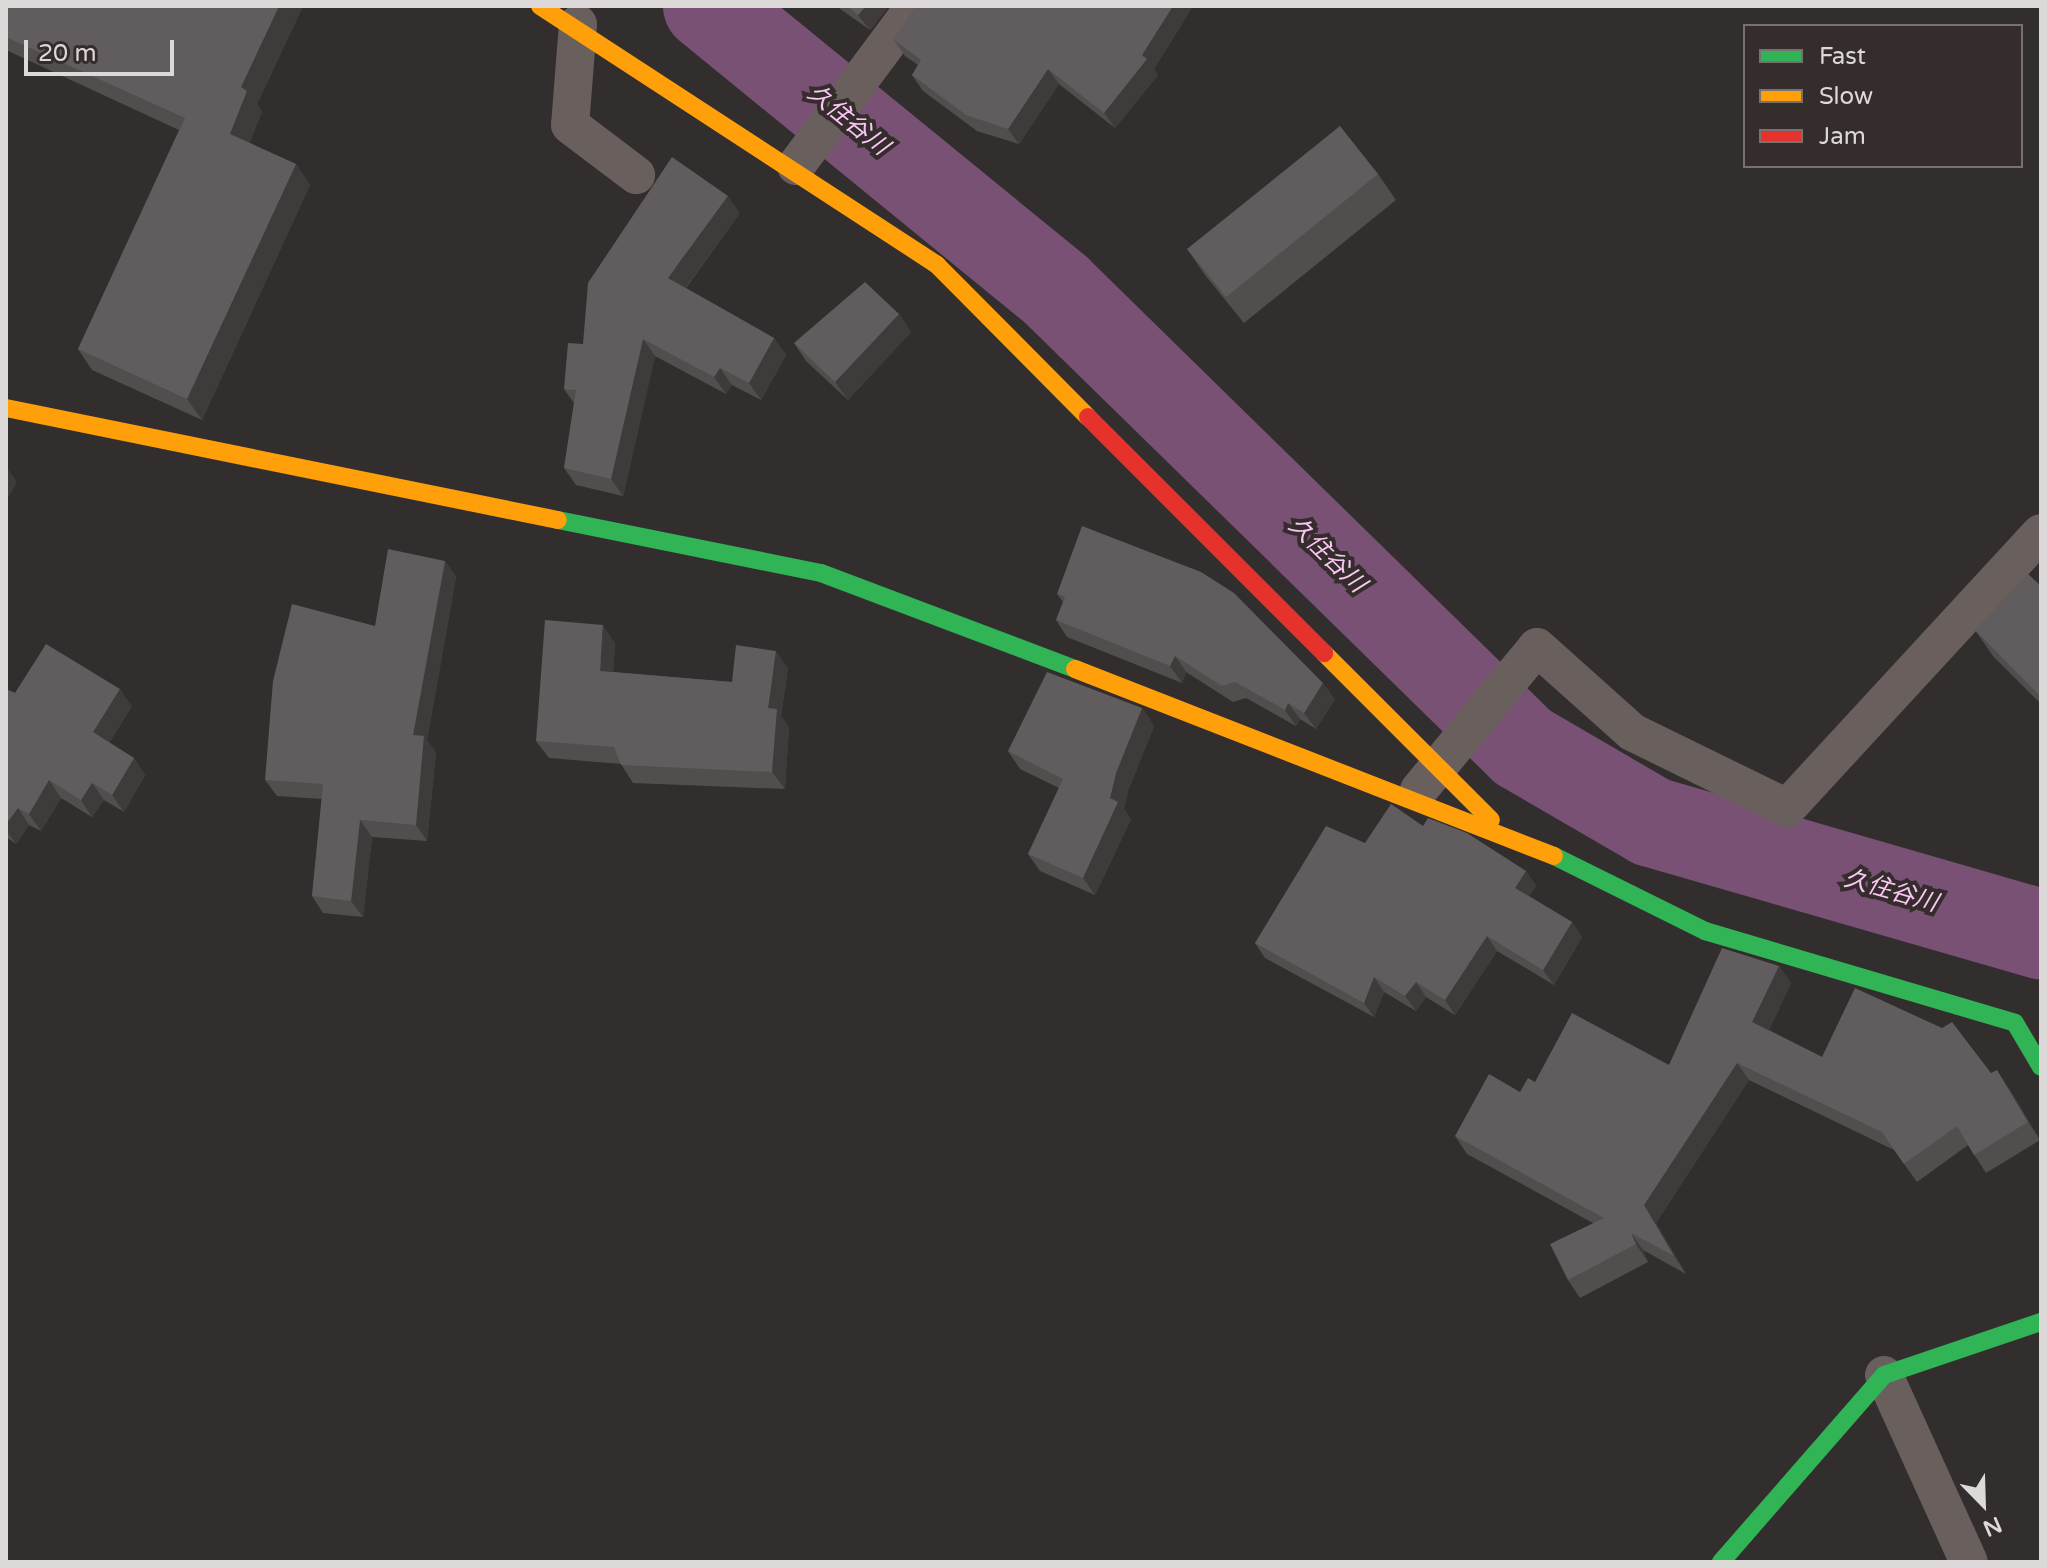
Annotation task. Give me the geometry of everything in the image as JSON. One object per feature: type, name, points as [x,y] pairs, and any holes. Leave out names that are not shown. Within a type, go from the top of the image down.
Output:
[{"type":"street","points":[[540,6],[578,24],[803,157],[937,265],[1501,830]]},
{"type":"street","points":[[803,157],[915,6]]},
{"type":"street","points":[[578,24],[570,125],[636,175]]},
{"type":"street","points":[[6,408],[821,573],[1501,830],[1705,931],[2015,1023],[2041,1067]]},
{"type":"street","points":[[1412,797],[1537,647],[1632,732],[1787,808],[2041,533]]},
{"type":"street","points":[[1721,1562],[1884,1375],[2041,1322]]},
{"type":"street","points":[[1884,1375],[1969,1562]]},
{"type":"building","points":[[6,6],[279,6],[241,87],[247,91],[230,134],[296,164],[187,399],[78,349],[185,118],[6,37]]},
{"type":"building","points":[[847,6],[866,6],[858,15]]},
{"type":"building","points":[[917,6],[1173,6],[1142,55],[1147,59],[1104,113],[1048,69],[1008,129],[966,115],[912,75],[921,60],[894,40]]},
{"type":"building","points":[[1340,126],[1378,174],[1226,297],[1187,249]]},
{"type":"building","points":[[672,157],[728,196],[668,278],[774,338],[749,383],[720,368],[714,377],[643,339],[611,479],[564,468],[576,390],[564,389],[568,343],[583,344],[588,283]]},
{"type":"building","points":[[865,282],[899,314],[835,382],[794,343]]},
{"type":"building","points":[[1082,526],[1201,572],[1234,593],[1323,683],[1304,713],[1288,703],[1285,710],[1235,682],[1222,686],[1175,656],[1170,666],[1056,620],[1065,597],[1057,594]]},
{"type":"building","points":[[388,549],[445,561],[413,735],[424,736],[416,825],[360,820],[351,901],[312,896],[323,784],[265,780],[273,681],[292,604],[375,626]]},
{"type":"building","points":[[2028,574],[2041,586],[2041,697],[1975,630]]},
{"type":"building","points":[[545,620],[603,625],[600,671],[732,682],[736,645],[776,651],[768,708],[777,709],[772,772],[621,765],[614,747],[536,741]]},
{"type":"building","points":[[46,644],[120,689],[93,732],[134,758],[112,795],[92,783],[81,800],[49,780],[29,814],[18,808],[6,824],[6,689],[15,693]]},
{"type":"building","points":[[1047,672],[1142,708],[1116,773],[1110,798],[1118,802],[1083,878],[1028,854],[1063,779],[1008,751]]},
{"type":"building","points":[[1391,804],[1423,826],[1428,818],[1467,833],[1526,871],[1515,888],[1572,922],[1543,970],[1487,936],[1445,1000],[1416,982],[1405,996],[1374,977],[1364,1003],[1255,943],[1326,826],[1365,843]]},
{"type":"building","points":[[1722,948],[1779,966],[1752,1022],[1822,1057],[1855,988],[1942,1028],[1952,1022],[1991,1073],[1997,1070],[2028,1122],[1974,1155],[1957,1126],[1904,1164],[1882,1132],[1737,1063],[1644,1205],[1674,1256],[1631,1233],[1636,1244],[1568,1280],[1550,1244],[1604,1218],[1455,1136],[1489,1074],[1520,1092],[1528,1078],[1535,1082],[1572,1013],[1669,1065]]},
{"type":"waterway","name":"久住谷川","points":[[708,6],[1057,291],[1523,747],[1652,822],[2041,934]]},
{"type":"traffic: fast","points":[[558,520],[821,573],[1075,669]]},
{"type":"traffic: fast","points":[[1554,856],[1705,931],[2015,1023],[2041,1067]]},
{"type":"traffic: fast","points":[[1721,1562],[1884,1375],[2041,1322]]},
{"type":"traffic: slow","points":[[540,6],[937,265],[1088,417]]},
{"type":"traffic: slow","points":[[6,408],[558,520]]},
{"type":"traffic: slow","points":[[1324,653],[1491,820]]},
{"type":"traffic: slow","points":[[1075,669],[1554,856]]},
{"type":"traffic: jam","points":[[1088,417],[1324,653]]}]
